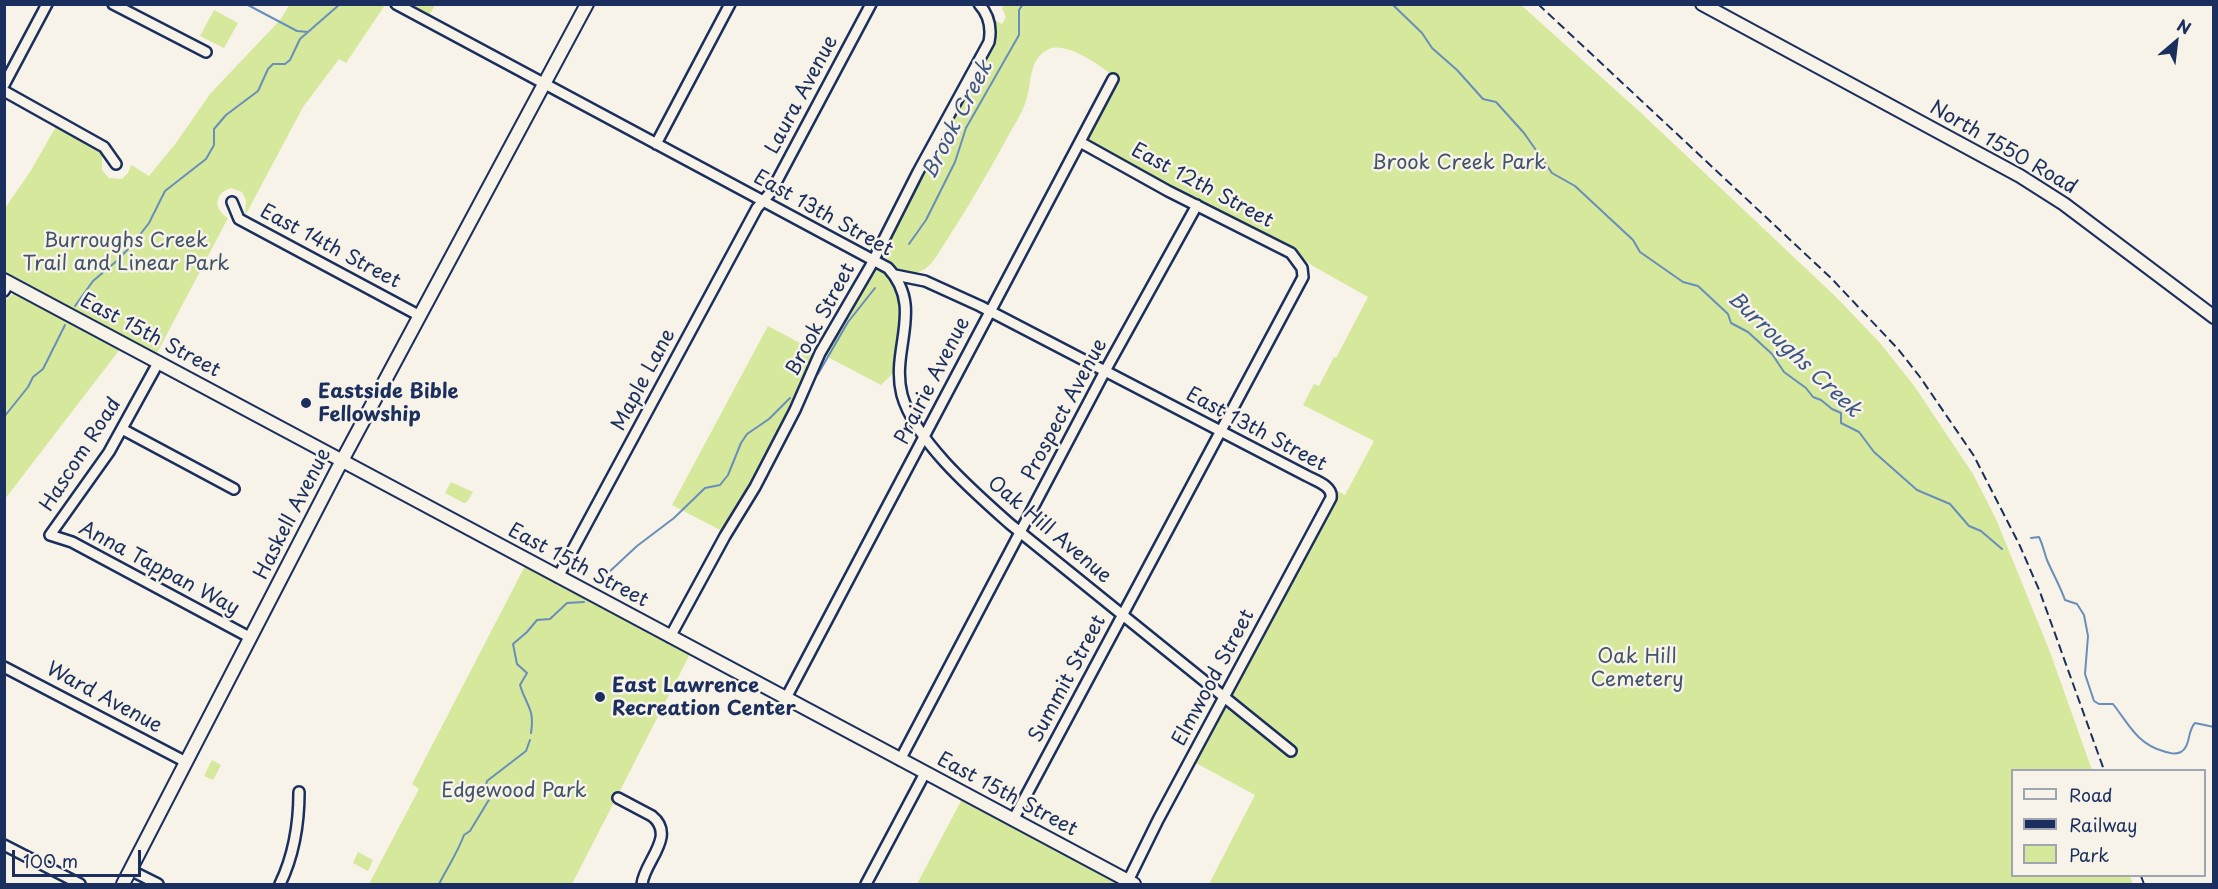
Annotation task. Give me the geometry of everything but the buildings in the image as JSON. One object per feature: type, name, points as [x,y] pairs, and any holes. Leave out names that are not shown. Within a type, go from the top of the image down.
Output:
[{"type":"main road","name":"Haskell Avenue","points":[[123,885],[342,461],[587,4]]},
{"type":"main road","name":"North 1550 Road","points":[[1702,4],[2020,176],[2064,204],[2214,317]]},
{"type":"main road","name":"East 15th Street","points":[[6,285],[158,363],[1131,883]]},
{"type":"street","points":[[4,85],[47,4]]},
{"type":"street","points":[[113,4],[206,52]]},
{"type":"street","name":"East 13th Street","points":[[396,4],[874,260],[895,275],[925,281],[990,311],[1307,476],[1330,489],[1332,493]]},
{"type":"street","points":[[656,144],[730,4]]},
{"type":"street","name":"Laura Avenue","points":[[763,201],[771,192],[871,4]]},
{"type":"street","name":"Brook Street","points":[[670,637],[725,536],[755,487],[795,410],[810,372],[874,260],[918,172],[989,42],[988,17],[979,4]]},
{"type":"street","name":"Prairie Avenue","points":[[786,699],[1113,80]]},
{"type":"street","points":[[4,91],[104,147],[116,164]]},
{"type":"street","name":"East 12th Street","points":[[1080,142],[1291,253],[1302,268]]},
{"type":"street","name":"Maple Lane","points":[[558,577],[757,208],[763,201]]},
{"type":"street","name":"East 14th Street","points":[[232,202],[239,219],[420,316]]},
{"type":"street","name":"Prospect Avenue","points":[[900,760],[1105,371],[1197,205]]},
{"type":"street","name":"Summit Street","points":[[1013,820],[1300,284],[1302,268]]},
{"type":"street","name":"Oak Hill Avenue","points":[[895,275],[903,288],[906,309],[900,372],[902,393],[912,418],[924,436],[974,490],[1021,533],[1290,751]]},
{"type":"street","name":"Hascom Road","points":[[50,535],[109,452],[158,363]]},
{"type":"street","points":[[122,429],[234,489]]},
{"type":"street","name":"Elmwood Street","points":[[1131,883],[1332,493]]},
{"type":"street","name":"Anna Tappan Way","points":[[50,535],[72,542],[251,638]]},
{"type":"street","name":"Ward Avenue","points":[[4,667],[186,762]]},
{"type":"street","points":[[866,885],[925,773]]},
{"type":"street","points":[[280,885],[293,849],[299,815],[299,792]]},
{"type":"street","points":[[618,798],[652,816],[657,820],[662,831],[661,843],[644,874],[642,885]]},
{"type":"street","points":[[4,845],[80,885]]},
{"type":"street","points":[[130,870],[158,885]]},
{"type":"green space","name":"Burroughs Creek Trail and Linear Park","points":[[289,5],[385,5],[346,63],[339,59],[303,107],[245,216],[246,200],[242,192],[231,188],[225,190],[219,197],[218,206],[228,218],[156,355],[127,340],[5,499],[5,301],[13,294],[20,295],[83,329],[90,320],[5,274],[5,208],[30,172],[57,125],[100,149],[102,170],[109,178],[122,179],[128,173],[131,165],[149,176],[176,143],[210,94],[281,19]]},
{"type":"green space","points":[[408,5],[435,5],[429,16]]},
{"type":"green space","points":[[1004,5],[1521,5],[1640,112],[1835,296],[1880,343],[1915,387],[1973,474],[1996,519],[2050,652],[2092,769],[2011,769],[2011,877],[2130,877],[2133,884],[1209,884],[1255,795],[1194,762],[1222,710],[1238,703],[1230,694],[1338,491],[1345,495],[1374,441],[1303,405],[1314,384],[1319,386],[1334,357],[1336,358],[1368,297],[1313,266],[1297,254],[1164,185],[1088,141],[1089,134],[1118,79],[1085,57],[1066,49],[1057,48],[1049,49],[1037,59],[1020,115],[963,215],[934,260],[923,270],[914,273],[905,272],[892,264],[885,252],[888,237],[969,87],[992,19],[1002,24],[1006,17],[1002,8]]},
{"type":"green space","points":[[214,10],[238,23],[224,48],[200,36]]},
{"type":"green space","points":[[876,269],[881,270],[894,285],[902,311],[896,366],[881,385],[824,355]]},
{"type":"green space","points":[[768,326],[817,352],[794,403],[724,532],[672,505]]},
{"type":"green space","points":[[451,482],[473,492],[467,502],[464,503],[445,493]]},
{"type":"green space","name":"Edgewood Park","points":[[525,566],[690,654],[572,884],[369,884],[419,789],[412,784]]},
{"type":"green space","points":[[212,760],[221,765],[213,780],[204,776]]},
{"type":"green space","points":[[962,799],[1121,884],[917,884]]},
{"type":"green space","points":[[358,852],[373,860],[368,871],[353,863]]},
{"type":"waterway","points":[[246,4],[297,31],[308,32]]},
{"type":"waterway","name":"Burroughs Creek","points":[[75,306],[93,281],[119,259],[135,241],[149,223],[165,191],[206,159],[214,145],[214,129],[226,115],[258,91],[268,69],[273,64],[285,64],[290,60],[300,39],[340,4]]},
{"type":"waterway","name":"Brook Creek","points":[[909,244],[926,220],[955,162],[966,128],[1019,35],[1019,10],[1023,4]]},
{"type":"waterway","name":"Burroughs Creek","points":[[1392,4],[1483,99],[1496,102],[1524,133],[1552,173],[1575,186],[1633,240],[1640,252],[1683,282],[1698,286],[1728,314],[1731,323],[1748,332],[1772,354],[1784,372],[1806,388],[1813,397],[1841,413],[1841,423],[1859,432],[1874,452],[1917,490],[1950,504],[1969,526],[1981,531],[2002,549]]},
{"type":"waterway","name":"Brook Creek","points":[[818,374],[848,322],[875,288]]},
{"type":"waterway","name":"Burroughs Creek","points":[[4,417],[28,387],[33,377],[43,369],[65,325]]},
{"type":"waterway","name":"Brook Creek","points":[[599,585],[608,573],[637,546],[674,518],[705,488],[720,485],[728,475],[747,434],[769,419],[790,398]]},
{"type":"waterway","name":"Burroughs Creek","points":[[2031,538],[2039,537],[2065,600],[2077,604],[2084,615],[2088,636],[2085,674],[2094,701],[2099,704],[2113,704],[2146,743],[2174,754],[2184,749],[2195,723],[2214,727]]},
{"type":"waterway","name":"Brook Creek","points":[[531,733],[531,712],[520,685],[527,673],[517,664],[513,644],[537,620],[550,619],[567,603],[584,602]]},
{"type":"waterway","name":"Brook Creek","points":[[439,884],[464,835],[470,831],[490,798],[486,786],[487,781],[526,751],[530,740]]},
{"type":"railway","points":[[1538,4],[1831,278],[1898,349],[1920,377],[1974,456],[2020,546],[2040,592],[2104,769]]},
{"type":"railway","points":[[2141,877],[2144,884]]},
{"type":"place","name":"Eastside Bible Fellowship","points":[[306,403]]},
{"type":"place","name":"East Lawrence Recreation Center","points":[[600,697]]},
{"type":"park label","name":"Brook Creek Park","points":[[1459,163]]},
{"type":"park label","name":"Oak Hill Cemetery","points":[[1637,668]]}]
